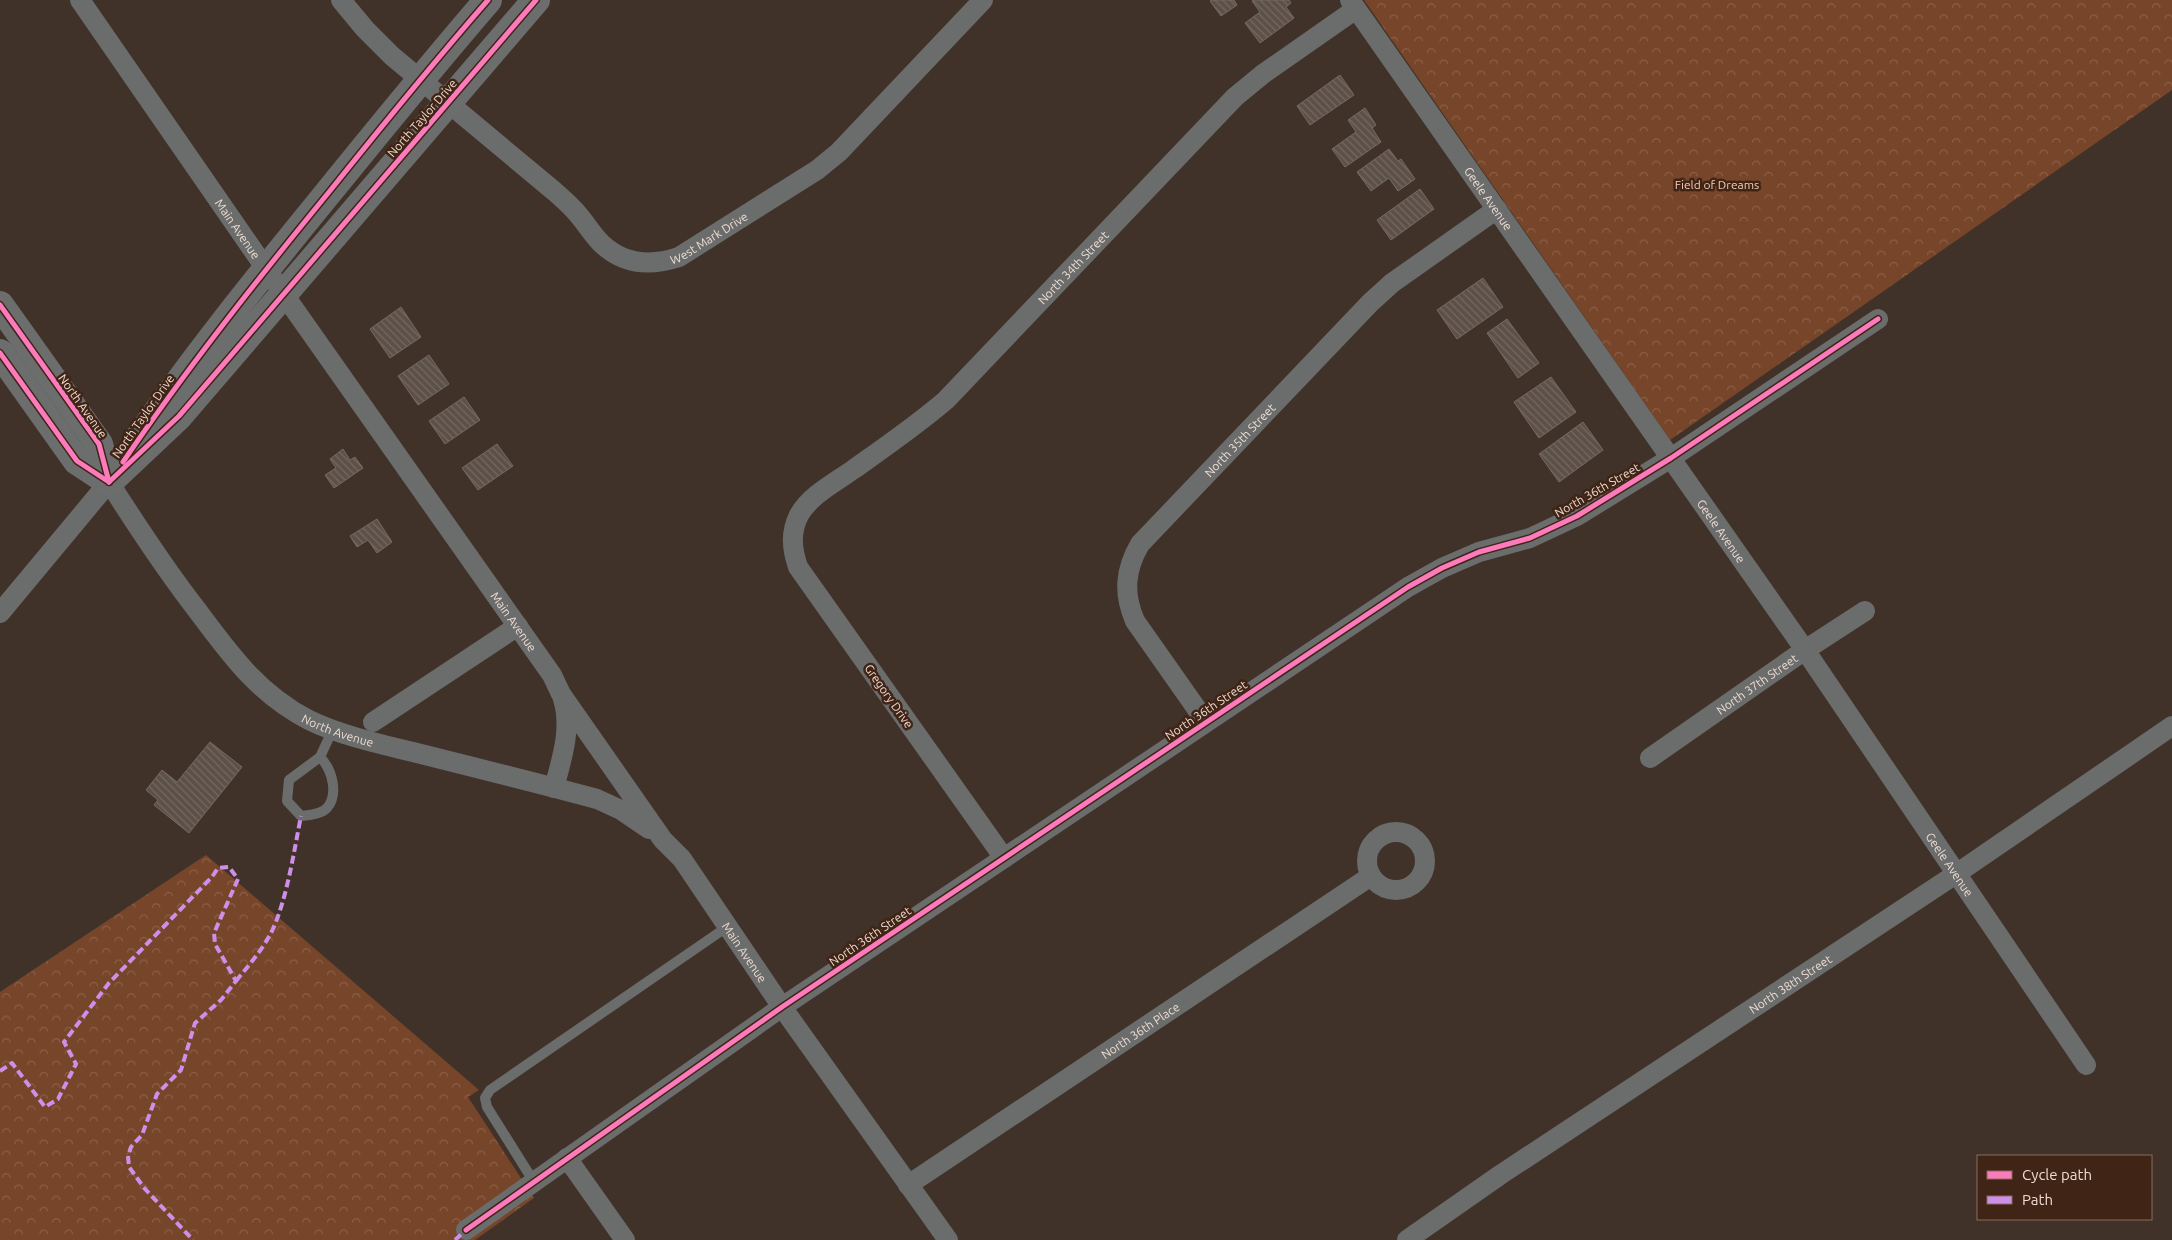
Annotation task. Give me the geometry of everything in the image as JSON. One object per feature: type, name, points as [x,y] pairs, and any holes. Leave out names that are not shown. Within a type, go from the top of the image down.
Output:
[{"type":"main road","name":"North Taylor Drive","points":[[109,482],[166,399],[266,269],[420,79],[488,0]]},
{"type":"main road","name":"North Taylor Drive","points":[[109,482],[179,416],[536,0]]},
{"type":"main road","name":"North Avenue","points":[[0,306],[99,444],[109,482]]},
{"type":"main road","name":"North Avenue","points":[[0,353],[77,461],[109,482]]},
{"type":"street","name":"Main Avenue","points":[[80,0],[266,269],[518,626],[552,675],[561,694],[663,840],[682,859],[782,1007],[948,1240]]},
{"type":"street","name":"West Mark Drive","points":[[341,0],[365,29],[420,79],[554,191],[609,250],[631,261],[647,264],[663,263],[679,258],[817,170],[846,144],[983,0]]},
{"type":"street","name":"Geele Avenue","points":[[1353,4],[1805,650],[2086,1065]]},
{"type":"street","name":"North 34th Street","points":[[794,528],[799,515],[816,496],[924,419],[946,400],[1235,98],[1353,4]]},
{"type":"street","name":"North 35th Street","points":[[1206,722],[1134,621],[1128,605],[1126,589],[1127,573],[1132,558],[1140,544],[1370,303],[1392,283],[1496,209]]},
{"type":"street","name":"North 36th Street","points":[[466,1230],[782,1007],[1408,587],[1442,568],[1479,552],[1530,538],[1577,516],[1671,458],[1878,319]]},
{"type":"street","name":"North Taylor Drive","points":[[0,613],[109,482]]},
{"type":"street","name":"North Avenue","points":[[109,482],[154,553],[244,672],[263,690],[286,706],[310,721],[364,739],[596,799],[621,810],[663,840]]},
{"type":"street","name":"Gregory Drive","points":[[794,528],[793,553],[798,567],[1004,858]]},
{"type":"street","name":"North 37th Street","points":[[1650,758],[1805,650],[1865,611]]},
{"type":"street","points":[[373,722],[518,626]]},
{"type":"street","points":[[554,788],[566,740],[567,721],[561,694]]},
{"type":"street","name":"North 38th Street","points":[[1406,1240],[1500,1175],[1956,874],[2172,726]]},
{"type":"street","name":"North 36th Place","points":[[908,1185],[1371,876]]},
{"type":"street","points":[[567,1158],[625,1240]]},
{"type":"lane","points":[[320,757],[326,762],[333,783],[333,797],[326,809],[311,815],[301,816],[287,801],[289,780],[320,757],[333,729]]},
{"type":"lane","points":[[534,1182],[486,1107],[485,1098],[490,1090],[728,927]]},
{"type":"green space","name":"Field of Dreams","points":[[1364,0],[2172,0],[2172,90],[1670,440]]},
{"type":"green space","points":[[206,855],[479,1090],[468,1097],[534,1198],[475,1240],[0,1240],[0,992]]},
{"type":"building","points":[[1234,0],[1237,5],[1221,16],[1210,1]]},
{"type":"building","points":[[1289,0],[1291,3],[1286,7],[1294,18],[1260,43],[1245,23],[1260,12],[1252,1]]},
{"type":"building","points":[[1340,75],[1354,95],[1310,125],[1297,106]]},
{"type":"building","points":[[1365,108],[1376,125],[1372,128],[1381,142],[1345,167],[1332,149],[1356,132],[1348,120]]},
{"type":"building","points":[[1389,149],[1398,161],[1401,159],[1415,179],[1398,191],[1389,178],[1371,191],[1357,172]]},
{"type":"building","points":[[1420,189],[1434,209],[1391,240],[1377,220]]},
{"type":"building","points":[[1483,278],[1503,307],[1457,339],[1437,310]]},
{"type":"building","points":[[401,307],[421,337],[390,358],[370,329]]},
{"type":"building","points":[[1507,319],[1539,363],[1518,378],[1487,333]]},
{"type":"building","points":[[429,355],[449,384],[418,405],[398,376]]},
{"type":"building","points":[[1551,377],[1576,412],[1539,438],[1514,402]]},
{"type":"building","points":[[464,397],[480,420],[445,444],[429,421]]},
{"type":"building","points":[[1583,422],[1603,450],[1559,482],[1539,454]]},
{"type":"building","points":[[497,444],[513,466],[478,490],[462,468]]},
{"type":"building","points":[[343,449],[350,460],[355,457],[363,468],[334,488],[325,475],[336,468],[330,459]]},
{"type":"building","points":[[377,519],[392,542],[377,553],[368,540],[357,547],[350,536]]},
{"type":"building","points":[[210,742],[242,767],[189,833],[154,805],[158,800],[146,790],[162,770],[177,782]]},
{"type":"marked path","points":[[236,981],[272,931],[290,875],[301,816]]},
{"type":"marked path","points":[[0,1071],[12,1063],[45,1107],[58,1099],[76,1064],[64,1042],[109,983],[212,877],[218,868],[229,867],[238,879],[214,933],[215,944],[236,981],[221,1000],[195,1023],[181,1070],[157,1094],[142,1135],[131,1147],[128,1156],[129,1167],[145,1189],[193,1240]]},
{"type":"marked path","points":[[455,1240],[466,1230]]},
{"type":"cycle path","points":[[123,462],[197,358],[249,291],[407,95],[488,0]]},
{"type":"cycle path","points":[[109,482],[179,416],[536,0]]},
{"type":"cycle path","points":[[0,305],[99,444],[109,482]]},
{"type":"cycle path","points":[[466,1230],[782,1007],[1408,587],[1442,568],[1479,552],[1530,538],[1577,516],[1671,458],[1878,319]]},
{"type":"cycle path","points":[[0,353],[77,461],[109,482]]}]
